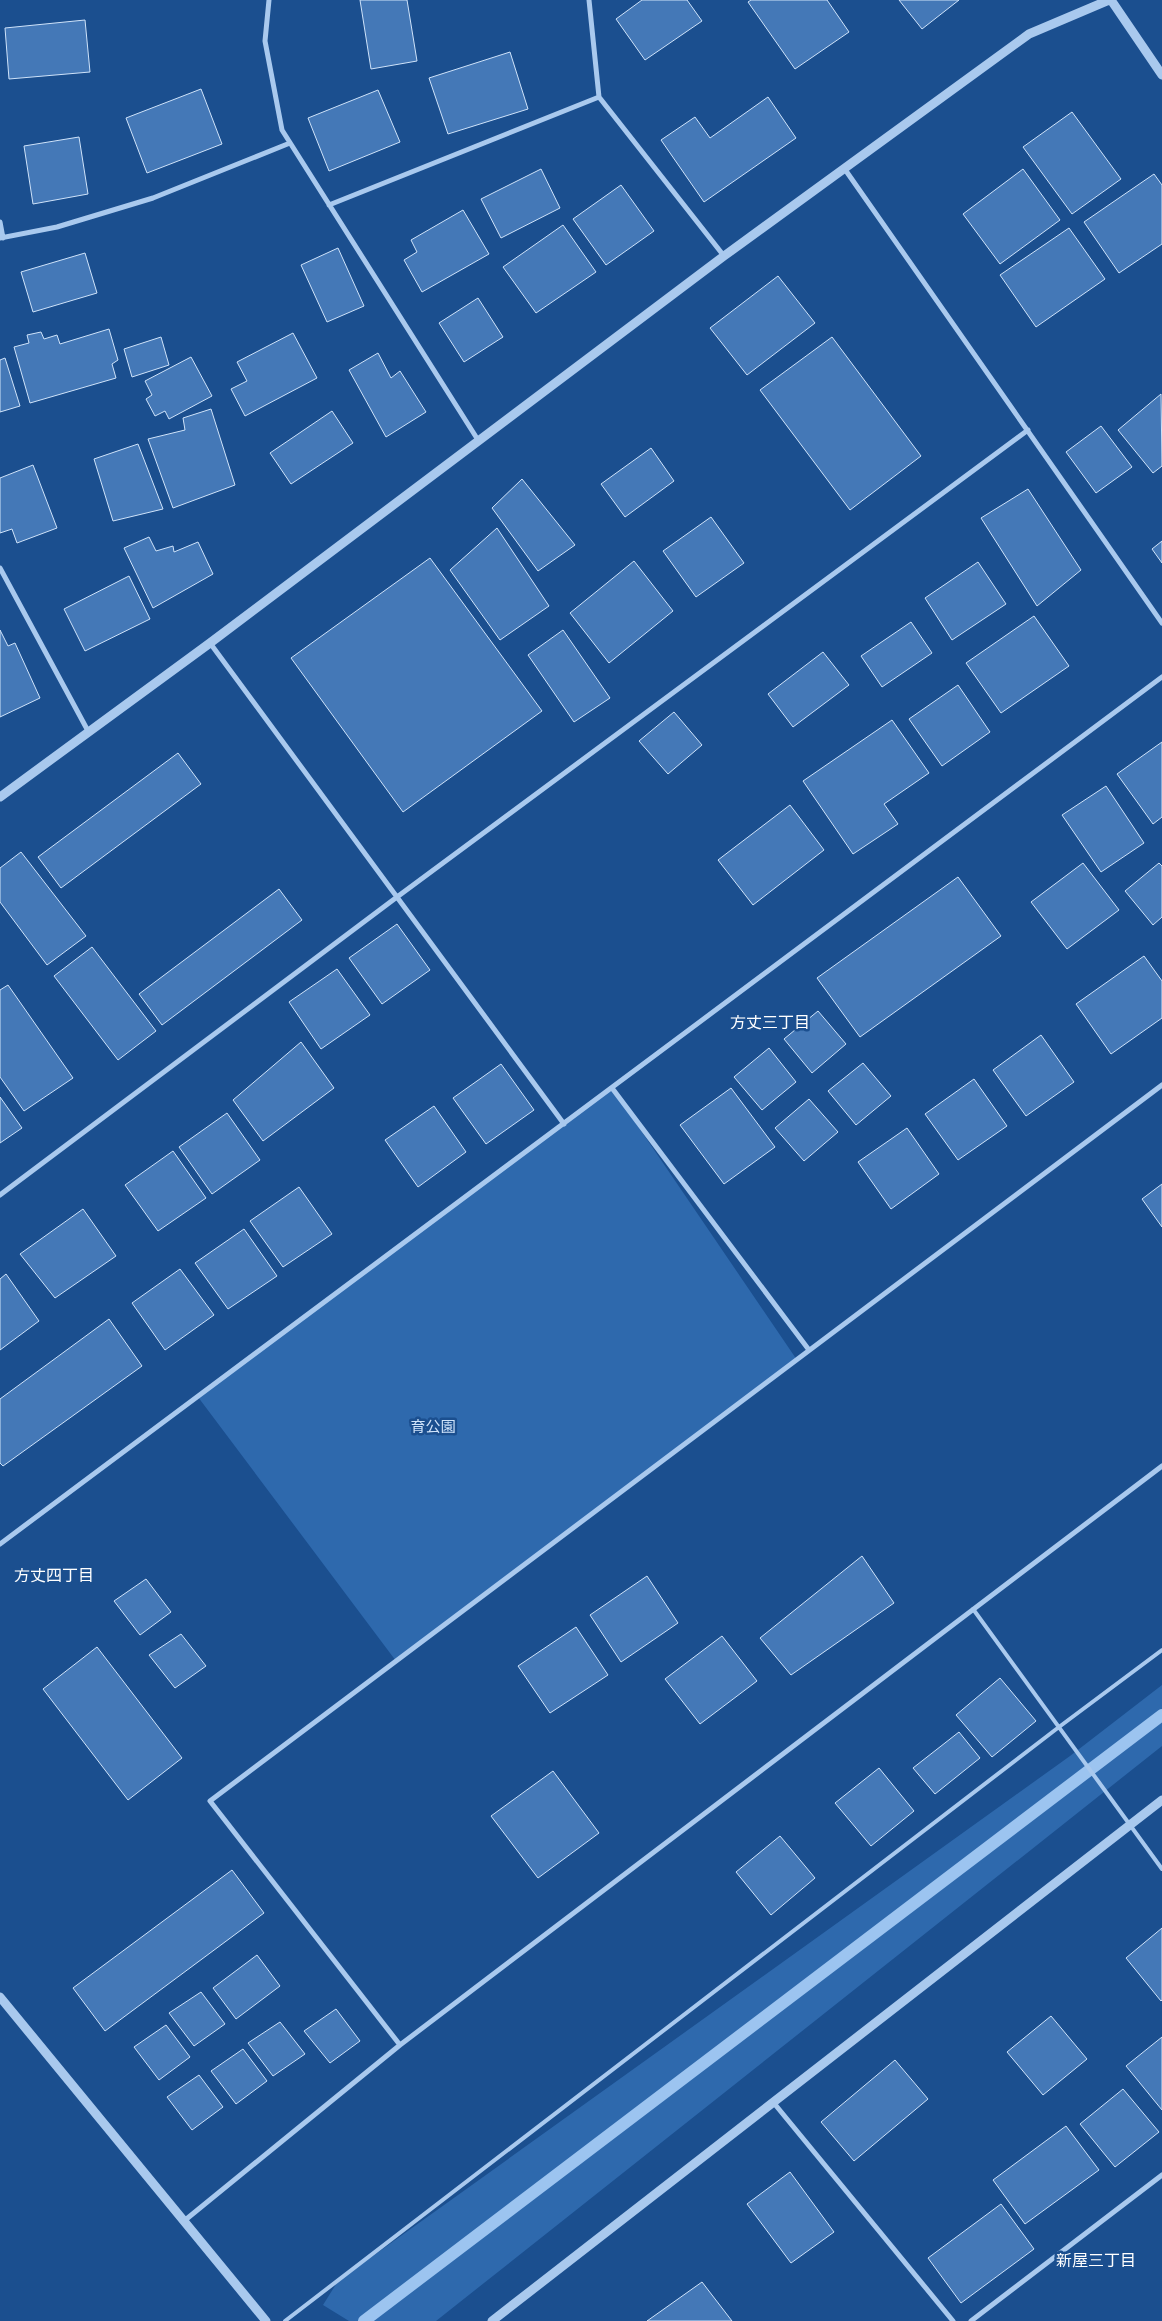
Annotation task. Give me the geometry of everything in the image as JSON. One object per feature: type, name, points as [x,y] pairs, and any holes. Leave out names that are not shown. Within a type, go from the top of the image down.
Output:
[{"type":"street","points":[[268,0],[265,41],[282,130],[478,440]]},
{"type":"street","points":[[588,0],[599,97],[724,256]]},
{"type":"street","points":[[0,797],[210,643],[724,256],[1029,34],[1110,0],[1162,75]]},
{"type":"street","points":[[329,205],[599,97]]},
{"type":"street","points":[[0,222],[2,238],[57,227],[153,198],[290,143]]},
{"type":"street","points":[[844,168],[1162,623]]},
{"type":"street","points":[[0,1195],[397,897],[1028,430]]},
{"type":"street","points":[[0,568],[88,731]]},
{"type":"street","points":[[210,643],[564,1124]]},
{"type":"street","points":[[0,1544],[1162,677]]},
{"type":"street","points":[[400,2045],[210,1801],[1162,1085]]},
{"type":"street","points":[[612,1088],[809,1350]]},
{"type":"street","points":[[184,2221],[400,2045],[1162,1466]]},
{"type":"street","points":[[492,2321],[1162,1800]]},
{"type":"street","points":[[0,1997],[266,2321]]},
{"type":"street","points":[[773,2102],[953,2321]]},
{"type":"street","points":[[971,2321],[1162,2175]]},
{"type":"lane","points":[[973,1609],[1162,1868]]},
{"type":"lane","points":[[285,2321],[1162,1650]]},
{"type":"green space","name":"育公園","points":[[612,1088],[797,1360],[396,1661],[198,1397]]},
{"type":"green space","points":[[1162,1685],[1162,1746],[436,2321],[349,2321],[323,2305],[338,2281],[1070,1756]]},
{"type":"building","points":[[360,0],[407,0],[417,61],[371,69]]},
{"type":"building","points":[[642,0],[687,0],[702,21],[645,60],[616,19]]},
{"type":"building","points":[[751,0],[827,0],[849,32],[795,69],[748,2]]},
{"type":"building","points":[[899,0],[959,0],[922,29]]},
{"type":"building","points":[[85,20],[90,72],[9,79],[5,28]]},
{"type":"building","points":[[510,52],[528,109],[448,134],[429,78]]},
{"type":"building","points":[[201,89],[222,144],[147,173],[126,118]]},
{"type":"building","points":[[378,90],[400,142],[329,171],[308,118]]},
{"type":"building","points":[[768,97],[796,138],[704,202],[661,140],[695,117],[710,138]]},
{"type":"building","points":[[1072,112],[1121,179],[1072,214],[1023,147]]},
{"type":"building","points":[[79,137],[88,194],[33,204],[24,146]]},
{"type":"building","points":[[541,169],[560,208],[501,238],[481,199]]},
{"type":"building","points":[[1023,169],[1060,220],[1000,264],[963,214]]},
{"type":"building","points":[[1154,174],[1162,185],[1162,244],[1119,273],[1084,222]]},
{"type":"building","points":[[621,185],[654,231],[606,265],[573,219]]},
{"type":"building","points":[[463,210],[489,254],[422,292],[404,260],[417,252],[411,240]]},
{"type":"building","points":[[563,225],[596,272],[536,313],[503,267]]},
{"type":"building","points":[[1069,228],[1105,279],[1036,327],[1000,275]]},
{"type":"building","points":[[338,248],[364,306],[327,322],[301,265]]},
{"type":"building","points":[[85,253],[97,293],[33,312],[21,272]]},
{"type":"building","points":[[778,276],[815,323],[747,375],[710,328]]},
{"type":"building","points":[[478,298],[503,337],[464,362],[439,323]]},
{"type":"building","points":[[109,329],[118,360],[112,364],[116,378],[30,403],[14,347],[29,343],[27,335],[41,332],[44,339],[57,335],[60,344]]},
{"type":"building","points":[[293,333],[317,378],[245,416],[231,389],[247,381],[237,362]]},
{"type":"building","points":[[161,337],[169,365],[132,377],[124,349]]},
{"type":"building","points":[[832,337],[921,456],[850,510],[760,390]]},
{"type":"building","points":[[378,353],[391,378],[400,371],[426,412],[386,437],[349,370]]},
{"type":"building","points":[[191,357],[212,396],[169,419],[165,411],[155,416],[146,399],[152,395],[145,381]]},
{"type":"building","points":[[5,358],[20,406],[0,412],[0,360]]},
{"type":"building","points":[[1161,394],[1162,466],[1153,473],[1118,430]]},
{"type":"building","points":[[211,409],[235,485],[173,508],[148,439],[185,430],[183,418]]},
{"type":"building","points":[[332,411],[353,443],[291,484],[270,453]]},
{"type":"building","points":[[1101,426],[1132,467],[1096,493],[1066,452]]},
{"type":"building","points":[[138,444],[163,509],[113,521],[94,459]]},
{"type":"building","points":[[651,448],[674,481],[625,517],[601,484]]},
{"type":"building","points":[[33,465],[57,528],[17,543],[12,529],[0,533],[0,478]]},
{"type":"building","points":[[522,479],[575,545],[538,571],[492,508]]},
{"type":"building","points":[[1028,489],[1081,570],[1037,606],[981,518]]},
{"type":"building","points":[[711,517],[744,563],[696,597],[663,551]]},
{"type":"building","points":[[497,528],[549,606],[500,640],[450,570]]},
{"type":"building","points":[[149,537],[156,551],[173,546],[174,552],[198,542],[213,574],[153,608],[124,548]]},
{"type":"building","points":[[1162,541],[1162,563],[1152,549]]},
{"type":"building","points":[[430,558],[542,711],[403,812],[291,658]]},
{"type":"building","points":[[634,561],[673,611],[609,663],[570,613]]},
{"type":"building","points":[[978,562],[1006,604],[952,640],[925,598]]},
{"type":"building","points":[[129,576],[150,619],[85,651],[64,609]]},
{"type":"building","points":[[1034,616],[1069,666],[1001,713],[966,663]]},
{"type":"building","points":[[911,622],[932,653],[882,687],[861,656]]},
{"type":"building","points":[[0,630],[8,646],[15,643],[40,698],[0,717]]},
{"type":"building","points":[[563,630],[610,698],[574,722],[528,655]]},
{"type":"building","points":[[823,652],[849,685],[793,727],[768,694]]},
{"type":"building","points":[[958,685],[990,732],[942,766],[909,719]]},
{"type":"building","points":[[674,712],[702,745],[668,774],[639,741]]},
{"type":"building","points":[[892,720],[929,773],[884,804],[898,824],[853,854],[803,781]]},
{"type":"building","points":[[1162,742],[1162,817],[1153,824],[1117,774]]},
{"type":"building","points":[[178,753],[201,784],[61,888],[38,857]]},
{"type":"building","points":[[1106,786],[1144,843],[1101,872],[1062,815]]},
{"type":"building","points":[[790,805],[824,850],[753,905],[718,860]]},
{"type":"building","points":[[21,852],[86,936],[47,965],[0,902],[0,868]]},
{"type":"building","points":[[1083,863],[1119,910],[1067,949],[1031,902]]},
{"type":"building","points":[[1159,863],[1162,866],[1162,917],[1153,925],[1125,891]]},
{"type":"building","points":[[958,877],[1001,936],[860,1037],[817,978]]},
{"type":"building","points":[[279,889],[302,920],[162,1025],[139,994]]},
{"type":"building","points":[[397,924],[430,970],[382,1004],[349,958]]},
{"type":"building","points":[[92,947],[156,1031],[118,1060],[54,976]]},
{"type":"building","points":[[1144,956],[1162,981],[1162,1018],[1111,1054],[1076,1004]]},
{"type":"building","points":[[337,969],[370,1015],[321,1049],[289,1002]]},
{"type":"building","points":[[8,985],[73,1078],[24,1111],[0,1077],[0,990]]},
{"type":"building","points":[[818,1011],[846,1044],[812,1073],[784,1039]]},
{"type":"building","points":[[1041,1035],[1074,1082],[1026,1116],[993,1070]]},
{"type":"building","points":[[301,1042],[334,1088],[263,1141],[233,1100]]},
{"type":"building","points":[[769,1048],[796,1082],[762,1110],[734,1077]]},
{"type":"building","points":[[863,1063],[891,1096],[856,1125],[828,1091]]},
{"type":"building","points":[[501,1064],[534,1110],[486,1144],[453,1098]]},
{"type":"building","points":[[974,1079],[1007,1126],[958,1160],[925,1114]]},
{"type":"building","points":[[731,1088],[775,1147],[724,1184],[680,1125]]},
{"type":"building","points":[[0,1097],[22,1128],[0,1143]]},
{"type":"building","points":[[809,1099],[838,1132],[804,1161],[775,1128]]},
{"type":"building","points":[[434,1106],[466,1152],[418,1187],[385,1140]]},
{"type":"building","points":[[227,1113],[260,1160],[212,1194],[179,1147]]},
{"type":"building","points":[[907,1128],[939,1174],[891,1209],[858,1162]]},
{"type":"building","points":[[173,1151],[206,1198],[158,1231],[125,1185]]},
{"type":"building","points":[[1162,1184],[1162,1227],[1142,1199]]},
{"type":"building","points":[[299,1187],[332,1234],[283,1267],[250,1221]]},
{"type":"building","points":[[83,1209],[116,1256],[55,1298],[20,1254]]},
{"type":"building","points":[[244,1229],[277,1276],[228,1309],[195,1263]]},
{"type":"building","points":[[180,1269],[214,1315],[165,1350],[132,1303]]},
{"type":"building","points":[[6,1274],[39,1321],[0,1350],[0,1279]]},
{"type":"building","points":[[109,1319],[142,1366],[3,1466],[0,1463],[0,1399]]},
{"type":"building","points":[[862,1556],[894,1603],[791,1675],[760,1638]]},
{"type":"building","points":[[647,1576],[678,1623],[621,1662],[590,1615]]},
{"type":"building","points":[[146,1579],[171,1612],[140,1635],[114,1601]]},
{"type":"building","points":[[576,1627],[608,1675],[550,1713],[518,1666]]},
{"type":"building","points":[[181,1634],[206,1666],[175,1688],[149,1655]]},
{"type":"building","points":[[722,1636],[757,1681],[700,1724],[665,1679]]},
{"type":"building","points":[[97,1647],[182,1758],[128,1800],[43,1689]]},
{"type":"building","points":[[1000,1678],[1036,1721],[992,1757],[956,1715]]},
{"type":"building","points":[[959,1732],[980,1758],[935,1794],[913,1768]]},
{"type":"building","points":[[879,1768],[914,1811],[871,1846],[835,1803]]},
{"type":"building","points":[[553,1771],[599,1833],[538,1878],[491,1816]]},
{"type":"building","points":[[780,1836],[815,1878],[771,1915],[736,1872]]},
{"type":"building","points":[[232,1870],[264,1913],[105,2031],[73,1988]]},
{"type":"building","points":[[1162,1928],[1162,2000],[1161,2001],[1126,1958]]},
{"type":"building","points":[[257,1955],[280,1986],[236,2019],[213,1988]]},
{"type":"building","points":[[201,1992],[225,2024],[194,2046],[169,2013]]},
{"type":"building","points":[[336,2009],[360,2041],[330,2063],[304,2031]]},
{"type":"building","points":[[1051,2016],[1087,2059],[1043,2095],[1007,2052]]},
{"type":"building","points":[[280,2022],[305,2054],[273,2076],[248,2043]]},
{"type":"building","points":[[166,2025],[190,2057],[159,2080],[134,2047]]},
{"type":"building","points":[[1162,2037],[1162,2110],[1126,2066]]},
{"type":"building","points":[[243,2049],[267,2081],[236,2104],[211,2071]]},
{"type":"building","points":[[895,2060],[928,2099],[854,2161],[821,2122]]},
{"type":"building","points":[[199,2075],[223,2107],[192,2130],[167,2097]]},
{"type":"building","points":[[1123,2089],[1159,2132],[1115,2167],[1080,2124]]},
{"type":"building","points":[[1066,2126],[1099,2170],[1025,2224],[993,2180]]},
{"type":"building","points":[[790,2172],[834,2232],[791,2263],[747,2204]]},
{"type":"building","points":[[1001,2204],[1034,2249],[961,2303],[928,2258]]},
{"type":"building","points":[[702,2282],[732,2321],[647,2321]]},
{"type":"waterway","points":[[364,2321],[1162,1715]]},
{"type":"district","name":"方丈三丁目","points":[[770,1022]]},
{"type":"district","name":"方丈四丁目","points":[[54,1575]]},
{"type":"district","name":"新屋三丁目","points":[[1096,2260]]}]
